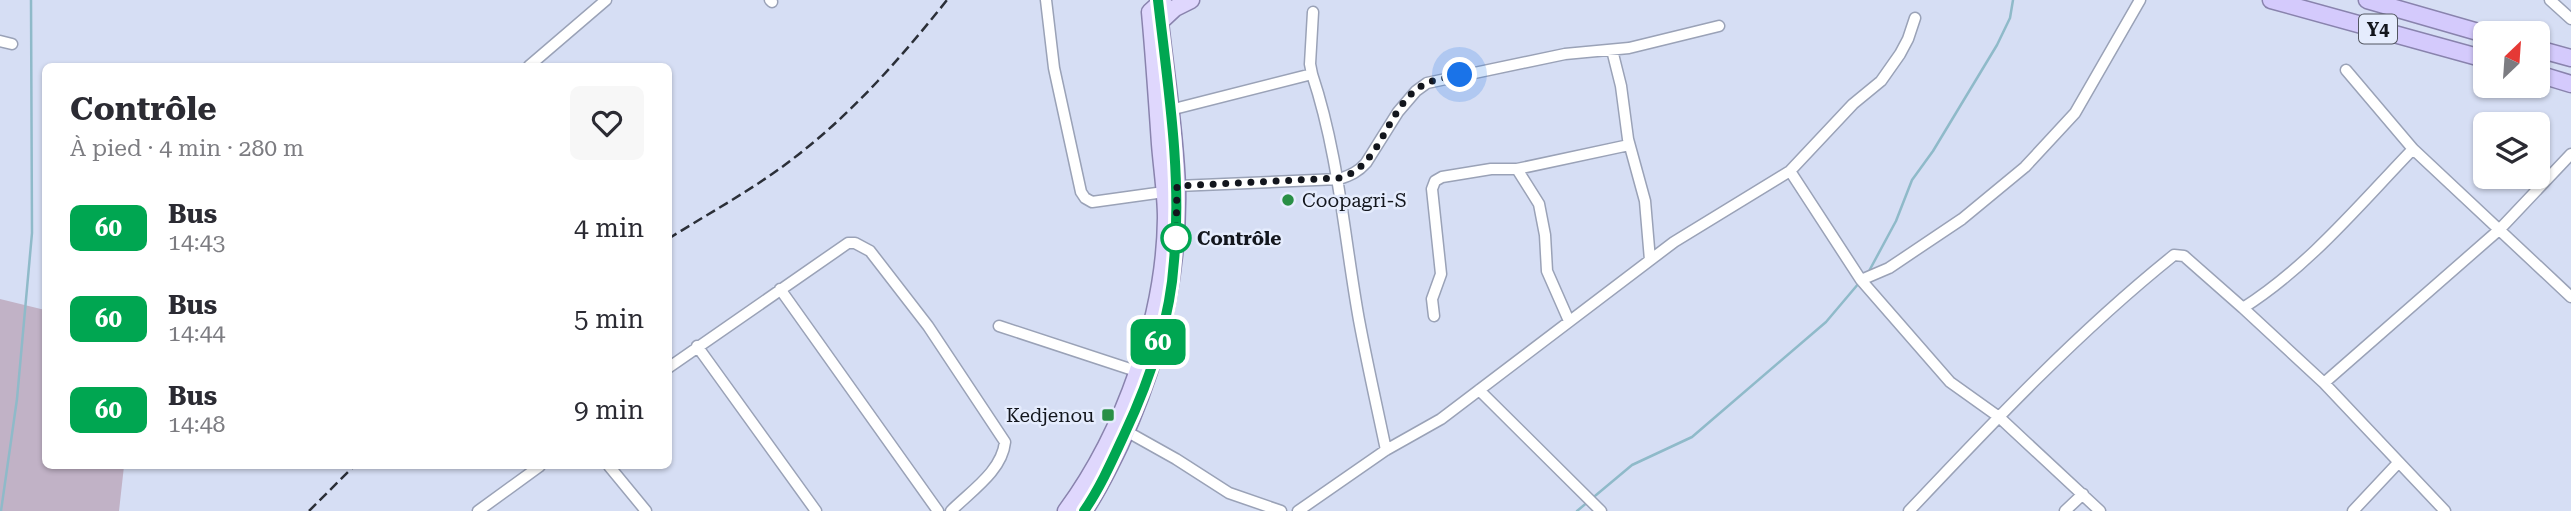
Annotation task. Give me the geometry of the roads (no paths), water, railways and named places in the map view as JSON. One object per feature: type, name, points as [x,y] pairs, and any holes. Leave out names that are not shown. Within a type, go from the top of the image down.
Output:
[{"type":"highway","name":"Y4","points":[[2271,0],[2473,57]]},
{"type":"highway","name":"Y4","points":[[2367,0],[2473,31]]},
{"type":"highway","points":[[2550,52],[2571,58]]},
{"type":"highway","points":[[2550,78],[2571,84]]},
{"type":"main road","points":[[1066,511],[1103,453],[1121,415],[1150,329],[1162,267],[1170,189],[1150,12],[1163,0]]},
{"type":"main road","points":[[1084,511],[1126,431],[1147,379],[1169,299],[1174,264],[1170,110],[1160,22],[1175,8],[1191,0]]},
{"type":"street","points":[[532,63],[606,0]]},
{"type":"street","points":[[1046,0],[1054,68],[1080,192],[1092,202],[1170,189],[1339,178],[1358,172],[1398,112],[1416,91],[1427,83],[1565,54],[1612,50],[1719,26]]},
{"type":"street","points":[[1861,280],[1889,268],[1962,219],[2025,167],[2075,113],[2140,0]]},
{"type":"street","points":[[2550,0],[2571,19]]},
{"type":"street","points":[[1313,12],[1310,64],[1339,178],[1359,319],[1386,450]]},
{"type":"street","points":[[1298,511],[1386,450],[1441,419],[1650,260],[1790,171],[1853,104],[1881,81],[1904,46],[1915,18]]},
{"type":"street","points":[[0,41],[12,44]]},
{"type":"street","points":[[1612,50],[1621,86],[1629,145],[1645,201],[1650,260]]},
{"type":"street","points":[[2346,70],[2413,149],[2571,297]]},
{"type":"street","points":[[1170,110],[1312,74]]},
{"type":"street","points":[[1434,316],[1432,299],[1441,274],[1432,189],[1435,181],[1442,177],[1491,169],[1517,169],[1629,145]]},
{"type":"street","points":[[2243,309],[2300,267],[2413,149]]},
{"type":"street","points":[[2324,383],[2500,229],[2571,154]]},
{"type":"street","points":[[1517,169],[1539,204],[1545,235],[1547,271],[1569,321]]},
{"type":"street","points":[[1790,171],[1861,280],[1950,382],[1999,417],[2100,511]]},
{"type":"street","points":[[672,365],[848,243],[855,243],[870,251],[928,326],[1005,442],[1004,454],[997,466],[951,511]]},
{"type":"street","points":[[1909,511],[1999,417],[2132,289],[2174,255],[2184,256],[2324,383],[2445,511]]},
{"type":"street","points":[[780,289],[938,511]]},
{"type":"street","points":[[999,326],[1136,371]]},
{"type":"street","points":[[697,346],[816,511]]},
{"type":"street","points":[[1479,390],[1601,511]]},
{"type":"street","points":[[1126,431],[1176,459],[1229,494],[1281,511]]},
{"type":"street","points":[[2353,511],[2398,463]]},
{"type":"street","points":[[478,511],[536,469]]},
{"type":"street","points":[[611,469],[646,511]]},
{"type":"street","points":[[2065,511],[2082,494]]},
{"type":"waterway","points":[[1,511],[17,399],[32,233],[31,0]]},
{"type":"waterway","points":[[1868,273],[1896,221],[1912,180],[1933,151],[1997,45],[2010,18],[2013,0]]},
{"type":"waterway","points":[[1577,511],[1632,465],[1692,437],[1826,322],[1859,283]]},
{"type":"railway","points":[[672,237],[761,182],[834,125],[874,85],[947,0]]},
{"type":"railway","points":[[309,511],[351,469]]},
{"type":"place","name":"Coopagri-S","points":[[1288,200]]},
{"type":"place","name":"Contrôle","points":[[1176,238]]},
{"type":"place","name":"Kedjenou","points":[[1108,415]]}]
